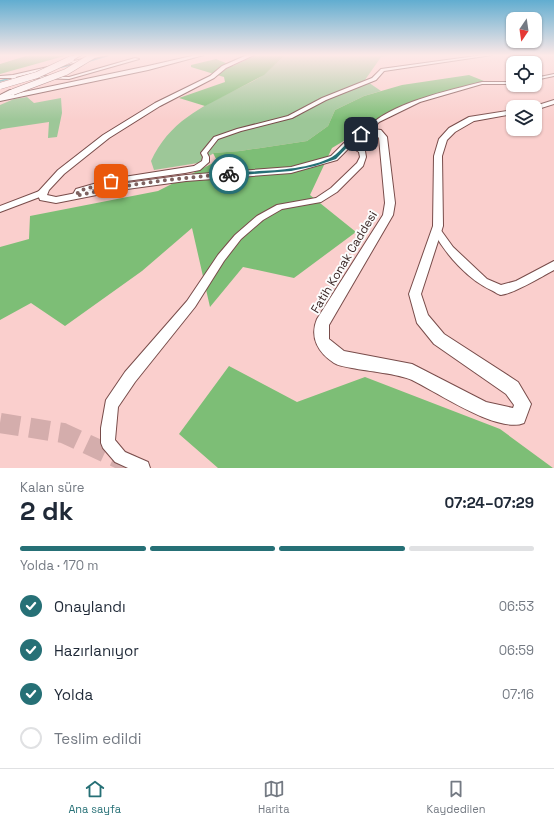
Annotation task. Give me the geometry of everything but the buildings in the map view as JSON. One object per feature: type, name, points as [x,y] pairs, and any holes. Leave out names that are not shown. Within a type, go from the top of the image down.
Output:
[{"type":"highway","points":[[0,97],[13,92]]},
{"type":"main road","points":[[0,85],[30,77]]},
{"type":"main road","points":[[13,92],[52,77]]},
{"type":"main road","points":[[0,97],[29,93],[107,77]]},
{"type":"main road","points":[[212,77],[120,125],[93,144],[50,181],[42,193],[43,198],[56,200],[127,186],[186,178],[291,170],[334,158],[354,138],[369,130]]},
{"type":"main road","points":[[0,91],[73,84]]},
{"type":"main road","points":[[542,106],[554,102]]},
{"type":"main road","name":"Fatih Konak Caddesi","points":[[369,130],[378,132],[383,137],[390,203],[388,215],[322,324],[322,342],[340,358],[412,372],[484,410],[518,417],[524,404],[512,388],[439,339],[422,318],[415,294],[437,231],[438,156],[443,139],[452,130],[472,119],[506,113]]},
{"type":"street","points":[[4,77],[13,79],[74,77]]},
{"type":"street","points":[[0,85],[21,77]]},
{"type":"street","points":[[76,196],[79,191],[111,181],[197,168],[205,162],[206,157],[204,152],[216,138],[239,130],[290,117],[324,99],[376,77]]},
{"type":"street","points":[[369,130],[376,121],[418,101],[482,83],[506,83]]},
{"type":"street","points":[[143,467],[120,457],[108,443],[111,405],[130,377],[191,304],[221,258],[238,237],[260,218],[280,207],[318,200],[334,190],[360,164],[363,157],[362,151],[347,144]]},
{"type":"street","points":[[0,209],[42,193]]},
{"type":"street","points":[[437,231],[450,250],[483,282],[501,290],[519,284],[554,264]]},
{"type":"green space","points":[[224,77],[260,77],[205,106],[179,98],[225,82]]},
{"type":"green space","points":[[260,77],[367,77],[365,80],[381,91],[364,96],[335,110],[328,126],[307,141],[240,151],[214,153],[198,163],[154,170],[151,161],[158,147],[187,117],[211,102]]},
{"type":"green space","points":[[457,77],[474,77],[484,81],[438,94],[377,121],[332,148],[310,195],[356,232],[294,278],[243,267],[210,307],[192,228],[142,271],[65,326],[31,303],[0,320],[0,247],[29,239],[30,216],[158,191],[217,161],[213,153],[240,151],[307,141],[328,126],[335,110],[364,96],[402,85]]},
{"type":"green space","points":[[27,97],[34,103],[61,98],[62,113],[57,137],[48,138],[49,122],[0,130],[0,105],[14,99]]},
{"type":"green space","points":[[229,366],[297,402],[365,377],[500,429],[553,468],[218,468],[179,434]]},
{"type":"waterway","points":[[0,81],[15,77]]},
{"type":"tunnel","points":[[0,423],[63,433],[139,468]]},
{"type":"way so far","points":[[111,181],[79,191],[76,196],[127,186],[229,174]]},
{"type":"route","points":[[229,174],[291,170],[313,165],[334,158],[354,138],[361,134]]}]
